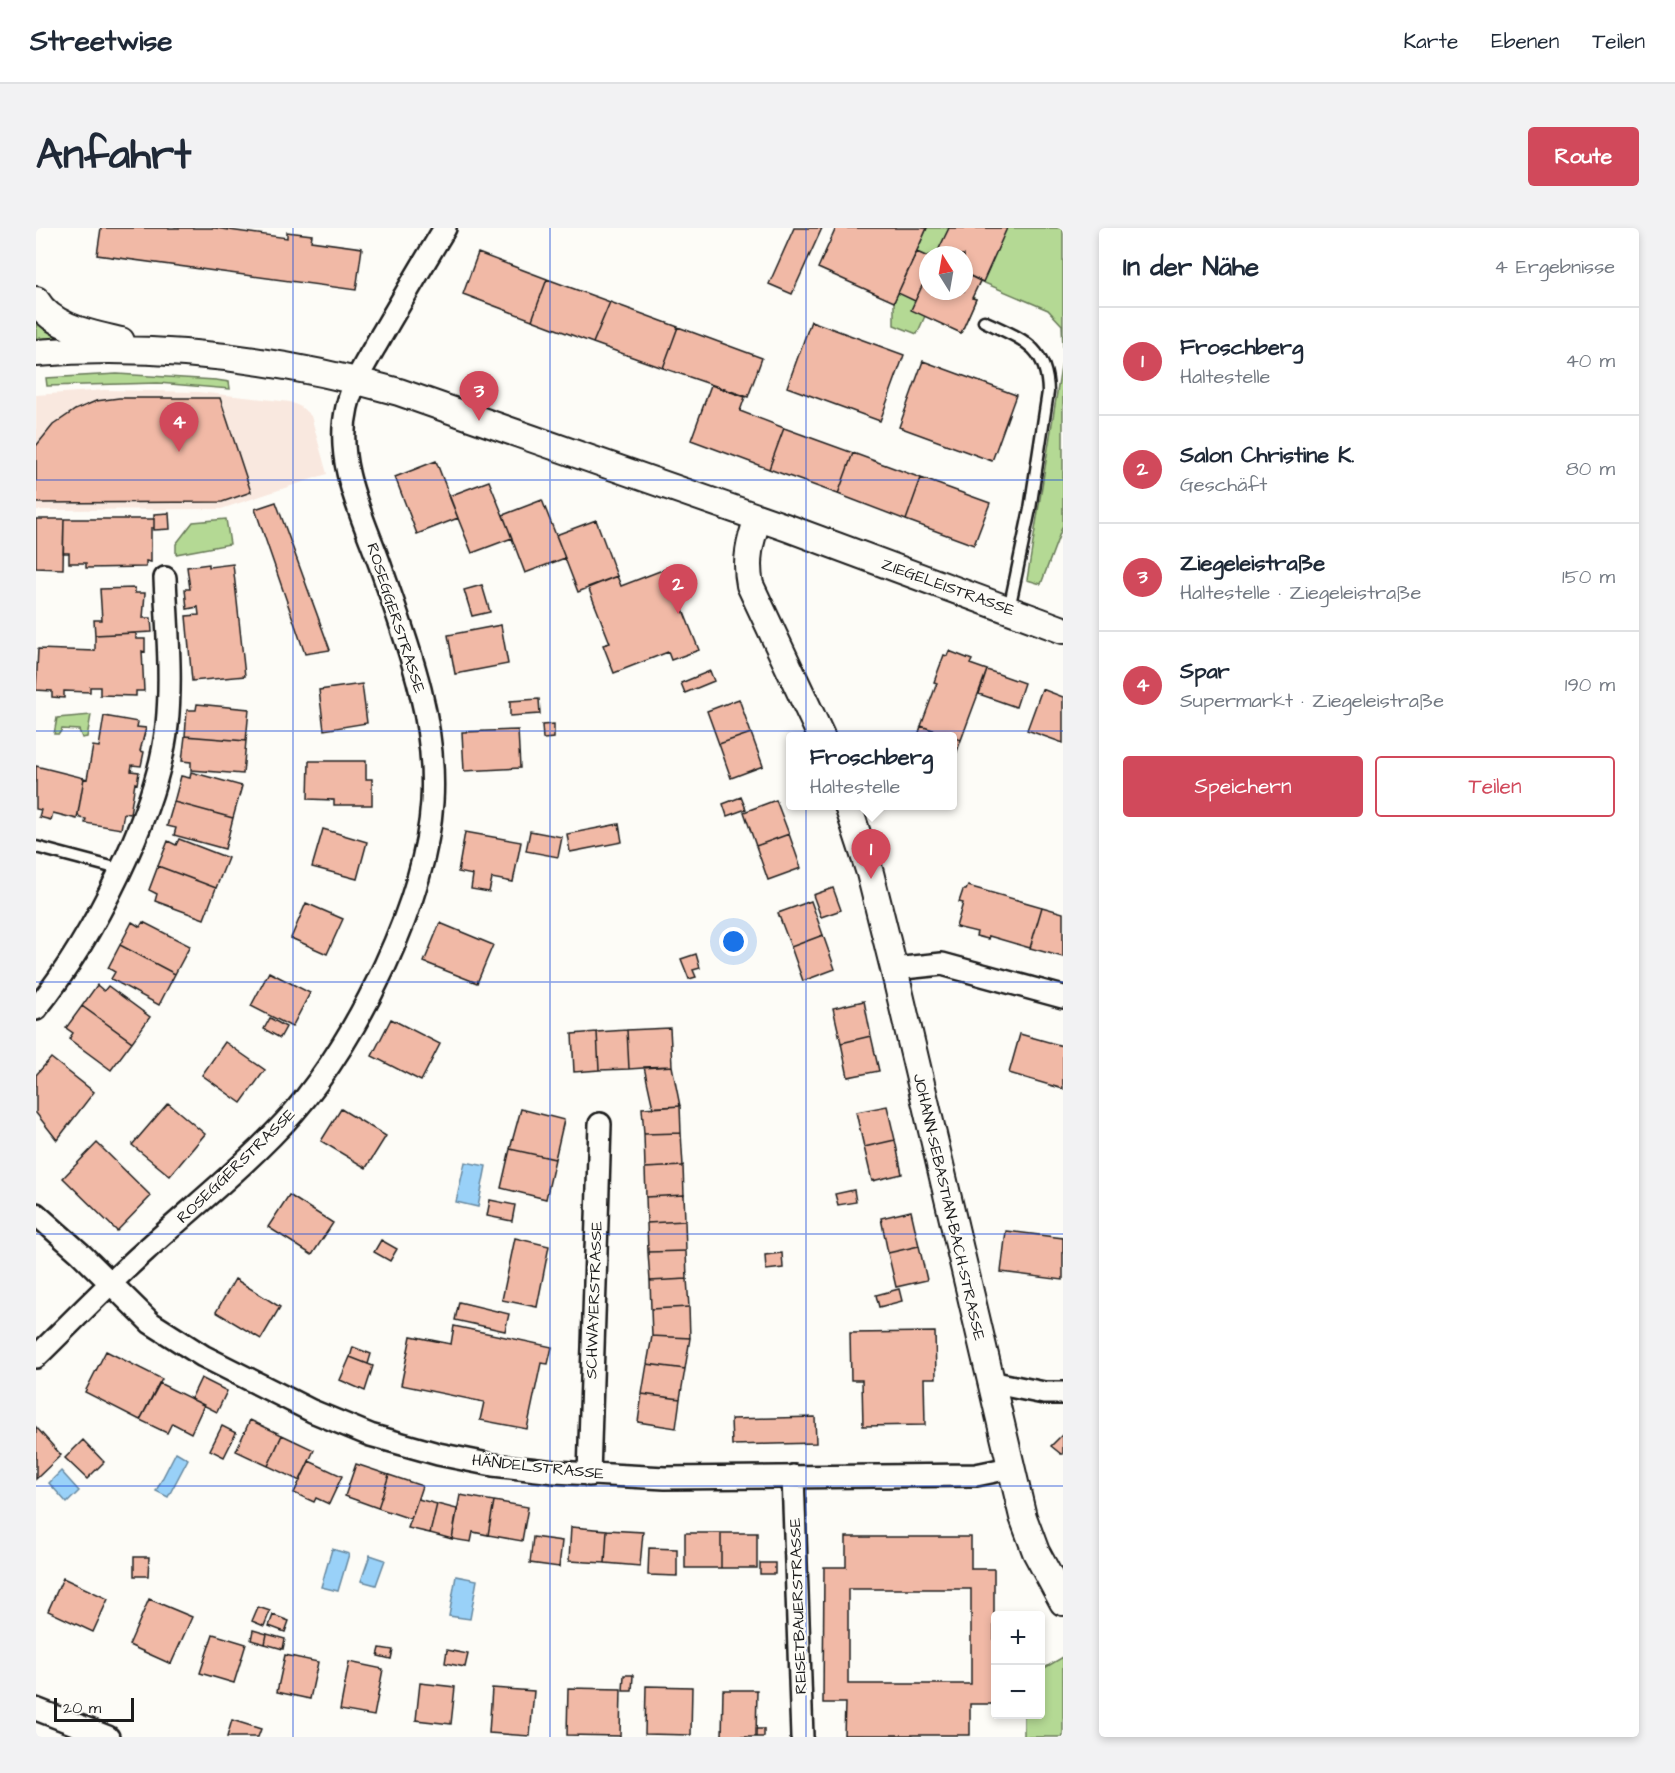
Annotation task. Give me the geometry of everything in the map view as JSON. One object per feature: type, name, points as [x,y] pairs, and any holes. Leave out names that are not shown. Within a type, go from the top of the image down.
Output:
[{"type":"street","name":"ROSEGGERSTRASSE","points":[[36,1357],[143,1252],[227,1180],[296,1109],[336,1054],[375,986],[395,941],[414,886],[432,805],[432,760],[425,708],[410,650],[346,471],[343,429],[350,395],[356,380],[445,228]]},
{"type":"street","points":[[36,300],[51,316],[65,324],[156,351]]},
{"type":"street","name":"ZIEGELEISTRASSE","points":[[36,353],[156,351],[230,356],[356,380],[399,392],[758,518],[1063,630]]},
{"type":"street","points":[[758,518],[748,551],[747,565],[750,585],[819,732]]},
{"type":"street","points":[[36,1009],[69,965],[119,869],[149,801],[163,755],[170,684],[165,578]]},
{"type":"street","name":"JOHANN-SEBASTIAN-BACH-STRASSE","points":[[849,810],[870,873],[894,969],[1023,1517],[1036,1552],[1060,1591]]},
{"type":"street","points":[[894,969],[942,964],[1063,997]]},
{"type":"street","name":"SCHWAYERSTRASSE","points":[[589,1475],[600,1124]]},
{"type":"street","name":"HÄNDELSTRASSE","points":[[36,1214],[81,1253],[151,1323],[203,1356],[312,1411],[370,1435],[438,1454],[493,1465],[589,1475],[665,1478],[976,1475],[1010,1468]]},
{"type":"street","points":[[990,1382],[1044,1393],[1063,1393]]},
{"type":"street","name":"REISETBAUERSTRASSE","points":[[794,1476],[802,1737]]},
{"type":"street","points":[[36,1709],[108,1737]]},
{"type":"lane","points":[[984,321],[1026,341],[1037,351],[1044,363],[1048,378],[1048,392],[1032,497],[1009,610]]},
{"type":"lane","points":[[36,847],[119,869]]},
{"type":"shaded area","points":[[105,390],[198,392],[290,402],[301,407],[311,416],[327,474],[221,509],[36,510],[36,395]]},
{"type":"green space","points":[[927,228],[1063,228],[1063,347],[1062,325],[1048,310],[980,281],[973,295],[973,246],[919,246],[919,300],[976,299],[961,333],[925,316],[917,334],[894,325],[894,302]]},
{"type":"green space","points":[[36,316],[61,337],[36,339]]},
{"type":"green space","points":[[1063,355],[1063,525],[1041,584],[1027,580]]},
{"type":"green space","points":[[117,374],[216,380],[229,382],[230,389],[158,383],[47,386],[46,378]]},
{"type":"green space","points":[[226,519],[230,544],[176,554],[176,544],[193,522]]},
{"type":"green space","points":[[91,715],[87,737],[82,738],[79,730],[62,729],[59,734],[54,734],[57,718]]},
{"type":"green space","points":[[1063,1657],[1063,1737],[1024,1737],[1024,1719],[1045,1719],[1045,1668]]},
{"type":"water","points":[[465,1162],[486,1166],[478,1207],[456,1202]]},
{"type":"water","points":[[176,1452],[188,1459],[168,1497],[156,1491]]},
{"type":"water","points":[[61,1471],[79,1491],[67,1503],[49,1483]]},
{"type":"water","points":[[332,1549],[349,1554],[338,1591],[321,1587]]},
{"type":"water","points":[[370,1555],[385,1560],[376,1585],[361,1581]]},
{"type":"water","points":[[456,1576],[477,1580],[470,1619],[449,1616]]},
{"type":"building","points":[[101,228],[215,228],[287,238],[287,232],[312,235],[311,241],[362,248],[356,290],[97,255]]},
{"type":"building","points":[[794,228],[822,228],[792,294],[769,284]]},
{"type":"building","points":[[836,228],[927,228],[894,302],[818,268]]},
{"type":"building","points":[[949,228],[1007,228],[983,282],[973,277],[973,246],[940,246]]},
{"type":"building","points":[[917,252],[919,253],[919,292],[915,301],[898,293]]},
{"type":"building","points":[[478,253],[547,279],[532,320],[463,294]]},
{"type":"building","points":[[973,278],[980,281],[973,296]]},
{"type":"building","points":[[547,279],[610,302],[593,343],[532,320]]},
{"type":"building","points":[[919,293],[919,300],[976,299],[961,333],[911,310]]},
{"type":"building","points":[[610,302],[678,327],[663,368],[593,343]]},
{"type":"building","points":[[811,321],[904,355],[880,421],[787,387]]},
{"type":"building","points":[[678,327],[762,358],[748,397],[663,368]]},
{"type":"building","points":[[923,361],[1016,395],[992,461],[899,427]]},
{"type":"building","points":[[711,385],[745,397],[740,411],[784,428],[769,469],[691,440]]},
{"type":"building","points":[[119,398],[220,398],[251,492],[222,502],[36,503],[36,446],[53,425],[75,410],[96,401]]},
{"type":"building","points":[[784,428],[853,453],[838,494],[769,469]]},
{"type":"building","points":[[853,453],[921,478],[906,520],[838,494]]},
{"type":"building","points":[[436,461],[458,518],[417,534],[395,477]]},
{"type":"building","points":[[921,478],[990,503],[974,545],[906,520]]},
{"type":"building","points":[[489,481],[512,538],[472,553],[449,496]]},
{"type":"building","points":[[542,500],[565,558],[525,573],[503,515]]},
{"type":"building","points":[[276,502],[330,650],[305,654],[255,509]]},
{"type":"building","points":[[169,513],[170,529],[154,530],[154,514]]},
{"type":"building","points":[[36,519],[64,519],[63,569],[36,568]]},
{"type":"building","points":[[64,519],[154,519],[154,528],[151,528],[151,562],[146,561],[146,567],[86,568],[86,563],[69,563],[69,553],[63,553]]},
{"type":"building","points":[[596,520],[617,576],[578,592],[556,535]]},
{"type":"building","points":[[209,564],[209,567],[233,564],[245,676],[192,681],[186,616],[199,615],[198,607],[187,609],[185,589],[190,589],[187,567]]},
{"type":"building","points":[[673,566],[684,593],[677,595],[699,650],[671,660],[668,652],[614,673],[603,645],[610,643],[588,587],[617,576],[621,586]]},
{"type":"building","points":[[482,585],[490,612],[472,616],[464,590]]},
{"type":"building","points":[[135,588],[135,593],[145,593],[143,618],[151,618],[152,632],[95,635],[94,620],[102,620],[100,589]]},
{"type":"building","points":[[501,625],[508,664],[455,674],[448,635]]},
{"type":"building","points":[[136,633],[136,639],[145,639],[145,652],[142,651],[144,691],[136,691],[136,696],[100,695],[100,687],[90,687],[90,692],[64,691],[64,698],[52,697],[52,691],[36,690],[38,649],[95,651],[95,635]]},
{"type":"building","points":[[949,651],[972,660],[970,664],[987,670],[961,740],[957,739],[957,732],[938,732],[921,726],[937,683],[934,682],[944,655],[947,656]]},
{"type":"building","points":[[987,670],[1024,683],[1016,707],[979,694]]},
{"type":"building","points":[[710,671],[714,681],[685,693],[681,683]]},
{"type":"building","points":[[362,684],[367,723],[324,730],[319,690]]},
{"type":"building","points":[[1042,689],[1063,697],[1063,743],[1027,730]]},
{"type":"building","points":[[539,699],[540,714],[510,716],[510,701]]},
{"type":"building","points":[[739,699],[751,733],[719,744],[707,711]]},
{"type":"building","points":[[197,704],[249,709],[246,741],[185,736],[187,710],[196,710]]},
{"type":"building","points":[[104,716],[138,722],[137,727],[146,728],[140,751],[144,752],[141,766],[132,765],[131,771],[139,772],[130,814],[124,813],[121,829],[85,823],[86,819],[80,818],[78,814],[84,778],[87,779],[93,746],[99,747]]},
{"type":"building","points":[[554,724],[554,738],[543,739],[542,725]]},
{"type":"building","points":[[921,726],[939,732],[919,732]]},
{"type":"building","points":[[518,730],[520,768],[464,771],[462,732]]},
{"type":"building","points":[[751,733],[763,766],[731,778],[719,744]]},
{"type":"building","points":[[185,736],[246,741],[243,774],[191,770],[191,762],[182,761]]},
{"type":"building","points":[[957,739],[961,740],[957,752]]},
{"type":"building","points":[[309,761],[366,761],[366,779],[372,779],[372,805],[334,805],[334,800],[308,799]]},
{"type":"building","points":[[36,766],[84,778],[77,819],[53,813],[51,820],[39,817],[41,810],[36,809]]},
{"type":"building","points":[[191,772],[242,786],[233,818],[174,802],[181,776],[190,778]]},
{"type":"building","points":[[741,797],[746,809],[727,816],[723,804]]},
{"type":"building","points":[[776,800],[789,834],[756,846],[744,812]]},
{"type":"building","points":[[174,802],[233,818],[225,849],[174,835],[176,828],[167,826]]},
{"type":"building","points":[[619,824],[622,842],[570,852],[567,834]]},
{"type":"building","points":[[323,829],[367,842],[357,879],[312,867]]},
{"type":"building","points":[[530,831],[562,837],[558,857],[526,851]]},
{"type":"building","points":[[465,832],[521,842],[513,882],[492,878],[489,892],[471,889],[473,875],[458,872]]},
{"type":"building","points":[[789,834],[801,868],[768,880],[756,846]]},
{"type":"building","points":[[179,839],[228,858],[216,888],[158,866],[168,841],[176,845]]},
{"type":"building","points":[[158,866],[216,888],[204,919],[155,901],[157,894],[149,890]]},
{"type":"building","points":[[968,886],[1042,907],[1030,948],[989,936],[988,939],[976,936],[977,932],[956,927],[963,903],[959,902],[963,890],[966,890]]},
{"type":"building","points":[[833,888],[841,910],[821,917],[813,895]]},
{"type":"building","points":[[811,901],[823,935],[791,947],[778,913]]},
{"type":"building","points":[[306,903],[343,919],[327,954],[291,938]]},
{"type":"building","points":[[1042,907],[1063,913],[1063,957],[1030,948]]},
{"type":"building","points":[[132,922],[140,927],[143,922],[190,946],[175,974],[120,945]]},
{"type":"building","points":[[440,923],[493,945],[477,983],[424,962]]},
{"type":"building","points":[[823,935],[835,969],[803,981],[791,947]]},
{"type":"building","points":[[120,945],[175,974],[159,1005],[111,979],[115,972],[108,968]]},
{"type":"building","points":[[696,954],[700,968],[693,970],[696,977],[689,979],[681,959]]},
{"type":"building","points":[[269,972],[310,993],[292,1027],[251,1006]]},
{"type":"building","points":[[97,985],[104,991],[108,986],[150,1017],[132,1042],[82,1006]]},
{"type":"building","points":[[864,1001],[871,1036],[841,1043],[833,1008]]},
{"type":"building","points":[[82,1006],[132,1042],[111,1070],[69,1039],[73,1033],[66,1028]]},
{"type":"building","points":[[270,1018],[286,1027],[280,1038],[264,1029]]},
{"type":"building","points":[[391,1019],[440,1044],[421,1081],[372,1056]]},
{"type":"building","points":[[670,1028],[672,1066],[629,1069],[627,1030]]},
{"type":"building","points":[[627,1030],[629,1069],[599,1070],[597,1032]]},
{"type":"building","points":[[597,1032],[599,1070],[574,1072],[572,1034]]},
{"type":"building","points":[[1020,1034],[1063,1046],[1063,1089],[1009,1073]]},
{"type":"building","points":[[871,1036],[879,1071],[848,1077],[841,1043]]},
{"type":"building","points":[[225,1042],[265,1070],[241,1103],[202,1075]]},
{"type":"building","points":[[51,1058],[94,1092],[57,1140],[36,1113],[36,1075]]},
{"type":"building","points":[[672,1066],[680,1106],[653,1108],[644,1067]]},
{"type":"building","points":[[168,1103],[205,1134],[170,1176],[132,1145]]},
{"type":"building","points":[[680,1106],[681,1133],[644,1134],[642,1108]]},
{"type":"building","points":[[887,1106],[895,1140],[864,1147],[856,1112]]},
{"type":"building","points":[[341,1109],[386,1136],[366,1168],[321,1141]]},
{"type":"building","points":[[521,1109],[564,1120],[555,1159],[510,1149]]},
{"type":"building","points":[[681,1133],[683,1166],[645,1168],[644,1134]]},
{"type":"building","points":[[895,1140],[902,1174],[872,1181],[864,1147]]},
{"type":"building","points":[[97,1143],[151,1196],[117,1231],[63,1178]]},
{"type":"building","points":[[510,1149],[555,1159],[546,1199],[501,1188]]},
{"type":"building","points":[[683,1166],[684,1195],[646,1197],[645,1168]]},
{"type":"building","points":[[854,1190],[856,1202],[838,1205],[835,1194]]},
{"type":"building","points":[[289,1195],[333,1223],[312,1255],[268,1227]]},
{"type":"building","points":[[684,1195],[685,1221],[647,1223],[646,1197]]},
{"type":"building","points":[[490,1200],[515,1205],[512,1221],[487,1216]]},
{"type":"building","points":[[911,1211],[919,1246],[888,1253],[881,1218]]},
{"type":"building","points":[[685,1221],[686,1251],[648,1252],[647,1223]]},
{"type":"building","points":[[1006,1231],[1063,1238],[1063,1280],[1001,1272]]},
{"type":"building","points":[[515,1238],[549,1246],[537,1307],[502,1300]]},
{"type":"building","points":[[381,1240],[397,1249],[390,1261],[374,1252]]},
{"type":"building","points":[[919,1246],[927,1280],[896,1287],[888,1253]]},
{"type":"building","points":[[686,1251],[687,1279],[650,1281],[648,1252]]},
{"type":"building","points":[[782,1253],[783,1268],[766,1270],[765,1255]]},
{"type":"building","points":[[235,1279],[280,1307],[261,1339],[216,1312]]},
{"type":"building","points":[[687,1279],[689,1307],[651,1309],[650,1281]]},
{"type":"building","points":[[899,1289],[902,1301],[879,1307],[876,1295]]},
{"type":"building","points":[[459,1302],[509,1314],[505,1331],[455,1320]]},
{"type":"building","points":[[689,1307],[690,1338],[652,1336],[651,1309]]},
{"type":"building","points":[[454,1326],[552,1347],[548,1364],[541,1363],[527,1429],[480,1420],[484,1402],[401,1385],[411,1336],[451,1344]]},
{"type":"building","points":[[935,1332],[936,1378],[924,1378],[925,1425],[863,1426],[862,1380],[851,1380],[850,1333]]},
{"type":"building","points":[[652,1336],[690,1338],[685,1369],[647,1364]]},
{"type":"building","points":[[353,1347],[371,1354],[368,1364],[350,1357]]},
{"type":"building","points":[[106,1351],[162,1379],[140,1420],[85,1392]]},
{"type":"building","points":[[350,1357],[373,1366],[365,1391],[340,1380]]},
{"type":"building","points":[[647,1364],[685,1369],[680,1399],[642,1394]]},
{"type":"building","points":[[201,1378],[227,1391],[217,1412],[191,1399]]},
{"type":"building","points":[[159,1383],[204,1405],[191,1433],[172,1423],[167,1433],[140,1420]]},
{"type":"building","points":[[642,1394],[680,1399],[676,1428],[638,1422]]},
{"type":"building","points":[[815,1417],[816,1443],[732,1445],[731,1419]]},
{"type":"building","points":[[250,1420],[282,1435],[268,1466],[236,1451]]},
{"type":"building","points":[[222,1426],[236,1433],[224,1457],[210,1450]]},
{"type":"building","points":[[36,1427],[61,1455],[36,1479]]},
{"type":"building","points":[[1063,1434],[1063,1454],[1061,1454],[1051,1446]]},
{"type":"building","points":[[282,1435],[314,1450],[300,1481],[268,1466]]},
{"type":"building","points":[[83,1440],[104,1462],[87,1479],[65,1458]]},
{"type":"building","points":[[309,1461],[342,1476],[329,1504],[316,1498],[314,1502],[294,1493]]},
{"type":"building","points":[[356,1464],[389,1475],[378,1508],[345,1496]]},
{"type":"building","points":[[389,1475],[422,1486],[411,1519],[378,1508]]},
{"type":"building","points":[[460,1495],[494,1501],[488,1535],[473,1532],[471,1542],[452,1539]]},
{"type":"building","points":[[418,1499],[437,1504],[430,1533],[408,1528]]},
{"type":"building","points":[[494,1501],[528,1507],[522,1541],[488,1535]]},
{"type":"building","points":[[437,1504],[457,1509],[452,1539],[430,1533]]},
{"type":"building","points":[[571,1527],[607,1530],[605,1563],[569,1561]]},
{"type":"building","points":[[607,1530],[643,1532],[640,1566],[605,1563]]},
{"type":"building","points":[[685,1533],[721,1533],[721,1568],[685,1568]]},
{"type":"building","points":[[721,1533],[757,1533],[757,1568],[721,1568]]},
{"type":"building","points":[[533,1537],[562,1541],[559,1567],[530,1563]]},
{"type":"building","points":[[846,1537],[971,1537],[971,1569],[994,1569],[994,1611],[991,1611],[991,1704],[970,1704],[970,1735],[844,1735],[845,1703],[823,1703],[824,1567],[846,1567]],"holes":[[[848,1589],[971,1589],[971,1684],[848,1684]]]},
{"type":"building","points":[[649,1548],[677,1549],[677,1576],[648,1575]]},
{"type":"building","points":[[134,1557],[149,1557],[148,1576],[134,1576]]},
{"type":"building","points":[[760,1563],[775,1563],[775,1574],[760,1574]]},
{"type":"building","points":[[63,1578],[108,1599],[93,1632],[48,1611]]},
{"type":"building","points":[[149,1599],[192,1617],[171,1664],[129,1645]]},
{"type":"building","points":[[258,1607],[270,1611],[264,1626],[252,1621]]},
{"type":"building","points":[[273,1615],[289,1621],[285,1632],[269,1626]]},
{"type":"building","points":[[253,1630],[267,1634],[265,1644],[251,1640]]},
{"type":"building","points":[[213,1634],[246,1644],[234,1683],[200,1673]]},
{"type":"building","points":[[267,1634],[285,1639],[283,1649],[265,1644]]},
{"type":"building","points":[[380,1648],[393,1650],[391,1659],[378,1656]]},
{"type":"building","points":[[447,1650],[468,1654],[465,1667],[445,1663]]},
{"type":"building","points":[[285,1655],[318,1662],[310,1699],[277,1692]]},
{"type":"building","points":[[349,1662],[383,1669],[374,1716],[340,1710]]},
{"type":"building","points":[[624,1675],[633,1675],[632,1691],[623,1691]]},
{"type":"building","points":[[420,1683],[455,1687],[451,1724],[416,1720]]},
{"type":"building","points":[[646,1686],[692,1687],[691,1735],[645,1734]]},
{"type":"building","points":[[492,1688],[534,1691],[530,1736],[489,1733]]},
{"type":"building","points":[[568,1688],[621,1689],[620,1736],[567,1735]]},
{"type":"building","points":[[723,1690],[757,1690],[756,1737],[722,1737]]},
{"type":"building","points":[[232,1720],[261,1729],[258,1737],[227,1737]]},
{"type":"building","points":[[756,1729],[764,1729],[764,1737],[756,1737]]},
{"type":"place","name":"Ziegeleistraße","points":[[479,421]]},
{"type":"place","name":"Spar","points":[[179,452]]},
{"type":"place","name":"Salon Christine K.","points":[[678,614]]},
{"type":"place","name":"Froschberg","points":[[871,879]]}]
